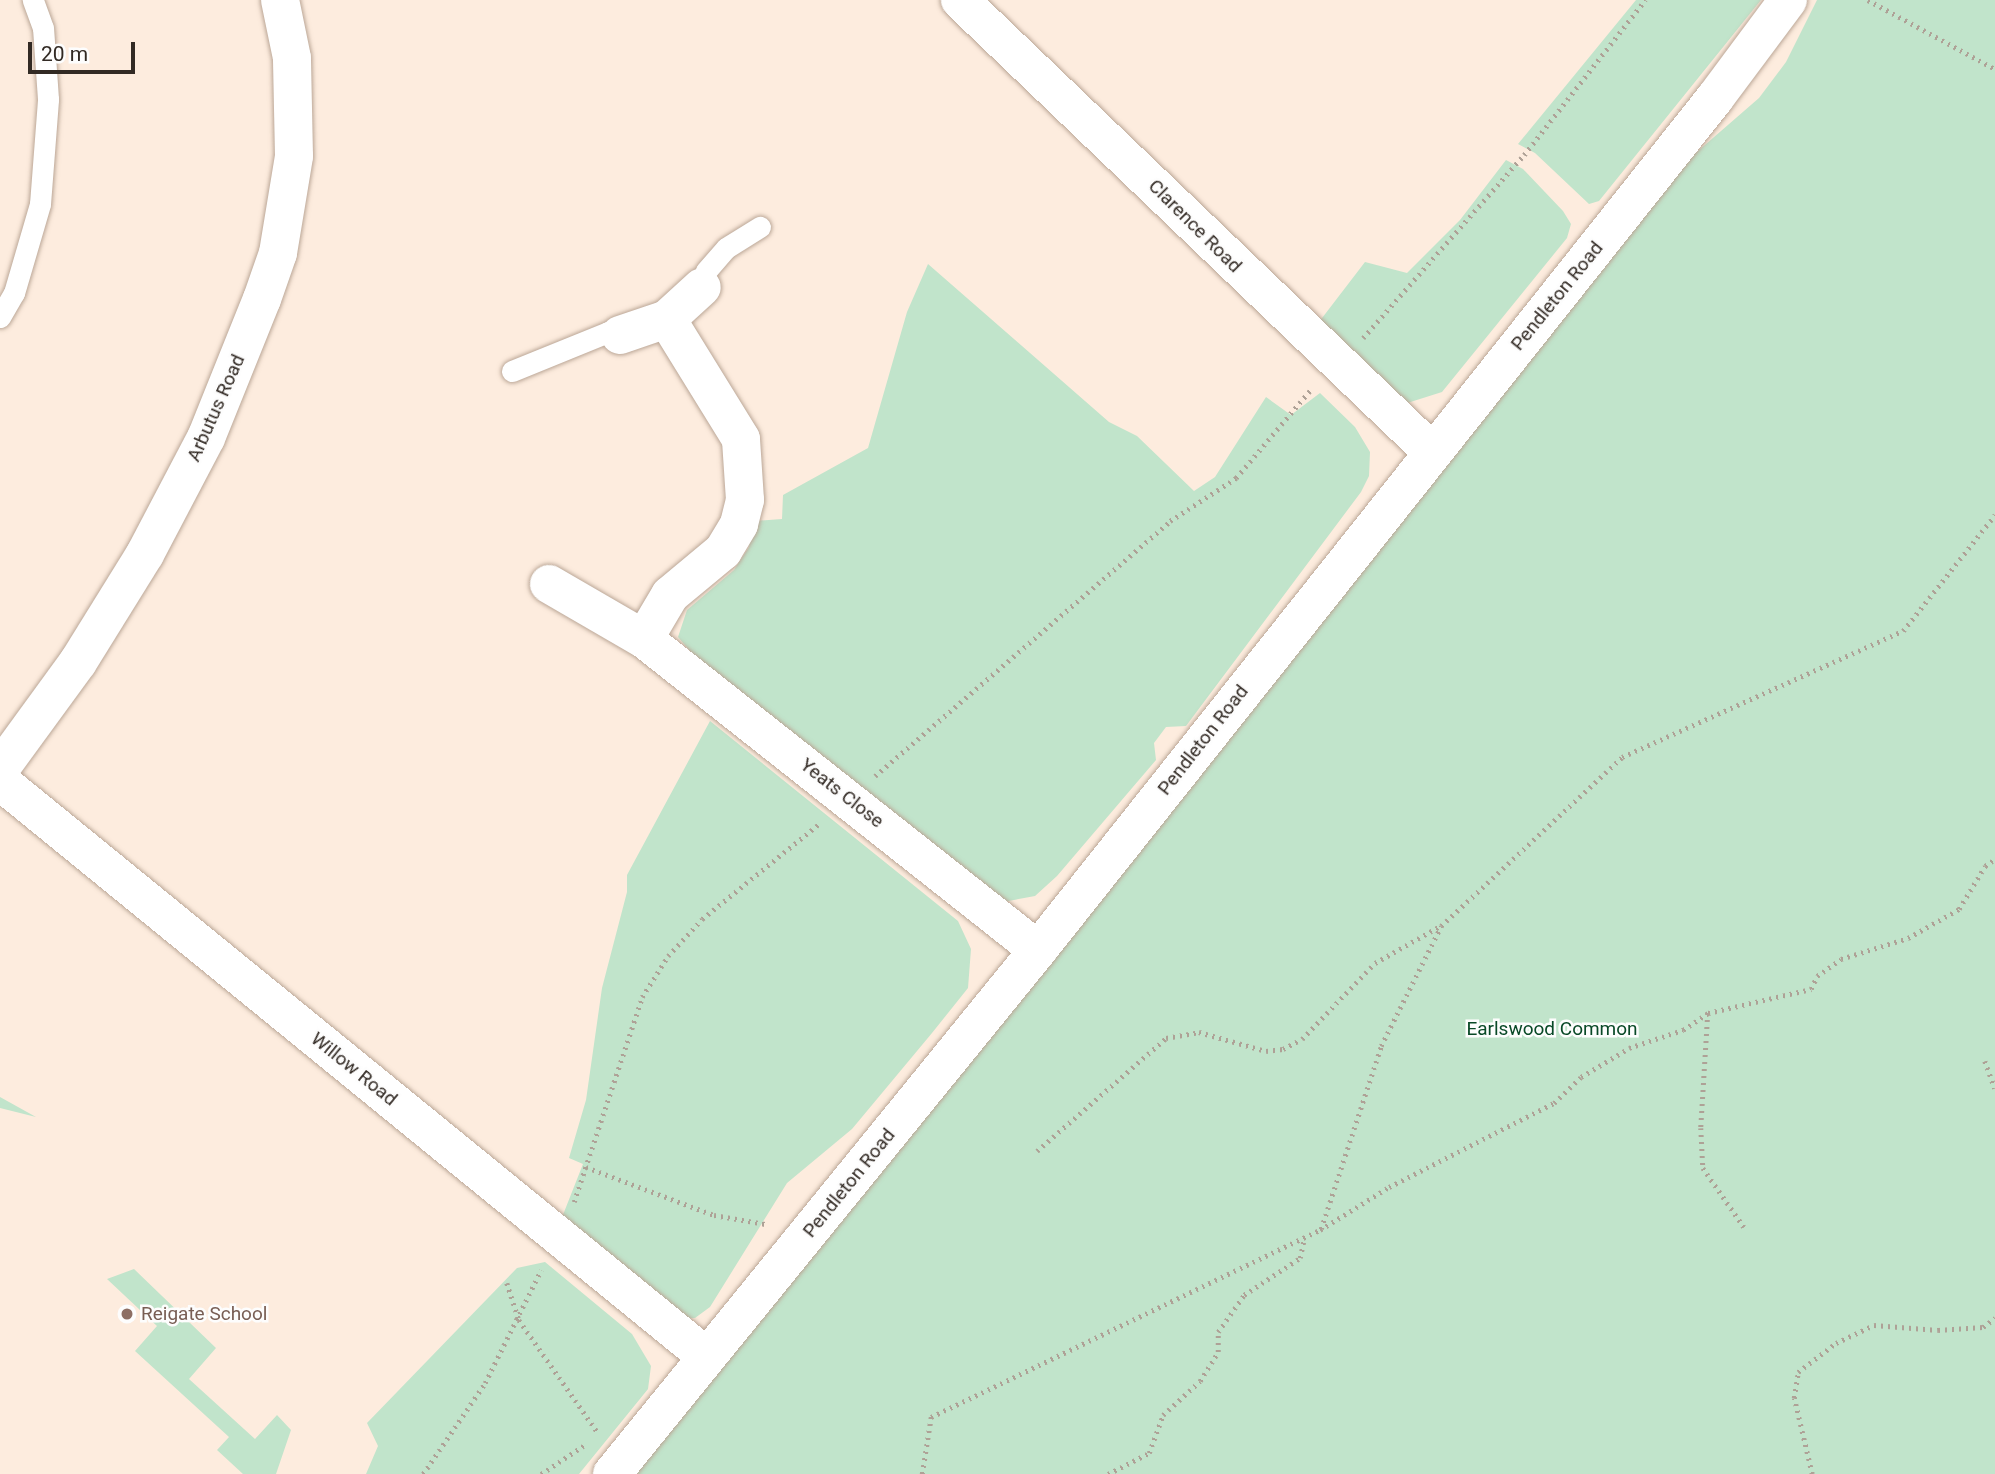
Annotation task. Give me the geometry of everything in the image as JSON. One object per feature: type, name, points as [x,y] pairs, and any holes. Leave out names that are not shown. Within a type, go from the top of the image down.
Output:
[{"type":"street","name":"Arbutus Road","points":[[0,769],[78,662],[145,554],[206,438],[262,299],[278,253],[294,156],[292,58],[280,0]]},
{"type":"street","name":"Clarence Road","points":[[960,0],[1338,365],[1432,452]]},
{"type":"street","name":"Pendleton Road","points":[[612,1474],[1038,950],[1715,99],[1788,0]]},
{"type":"street","points":[[620,335],[667,319],[702,287]]},
{"type":"street","points":[[644,639],[670,595],[723,551],[739,524],[745,500],[741,439],[667,319]]},
{"type":"street","name":"Yeats Close","points":[[549,584],[644,639],[1038,950]]},
{"type":"street","name":"Willow Road","points":[[0,781],[707,1357]]},
{"type":"lane","points":[[0,317],[14,293],[40,204],[48,99],[43,28],[33,0]]},
{"type":"lane","points":[[702,287],[706,271],[726,248],[760,227]]},
{"type":"lane","points":[[512,370],[608,332],[620,335]]},
{"type":"path","points":[[423,1474],[444,1450],[519,1320],[560,1237],[642,997],[667,956],[702,919],[849,799],[1170,522],[1236,478],[1307,393],[1338,365],[1524,155],[1645,0]]},
{"type":"path","points":[[1868,0],[1995,69]]},
{"type":"path","points":[[1037,1151],[1166,1038],[1199,1032],[1266,1051],[1283,1049],[1302,1039],[1375,963],[1441,926],[1622,757],[1903,631],[1995,515]]},
{"type":"path","points":[[1108,1474],[1114,1467],[1149,1453],[1163,1415],[1200,1381],[1218,1352],[1218,1332],[1244,1295],[1300,1258],[1301,1241],[1389,1187],[1554,1103],[1581,1077],[1629,1048],[1683,1030],[1708,1013],[1811,989],[1817,976],[1842,959],[1908,938],[1959,909],[1985,866],[1995,859]]},
{"type":"path","points":[[922,1474],[931,1417],[1321,1229],[1381,1046],[1441,926]]},
{"type":"path","points":[[1708,1013],[1703,1168],[1744,1227]]},
{"type":"path","points":[[1985,1061],[1995,1088]]},
{"type":"path","points":[[586,1167],[714,1215],[765,1224]]},
{"type":"path","points":[[507,1283],[519,1320],[599,1434]]},
{"type":"path","points":[[1812,1474],[1794,1398],[1798,1372],[1836,1343],[1874,1325],[1938,1330],[1983,1327],[1995,1318]]},
{"type":"green space","points":[[1636,0],[1761,0],[1599,201],[1589,204],[1535,153],[1518,144]]},
{"type":"green space","name":"Earlswood Common","points":[[1817,0],[1995,0],[1995,1474],[634,1474],[1683,164],[1759,98],[1786,62]]},
{"type":"green space","points":[[1506,160],[1523,169],[1563,211],[1571,224],[1567,238],[1442,392],[1401,405],[1319,322],[1365,262],[1407,273],[1460,220]]},
{"type":"green space","points":[[928,264],[1109,422],[1137,436],[1194,491],[1215,477],[1266,397],[1291,415],[1320,393],[1355,427],[1370,452],[1369,476],[1361,492],[1186,726],[1166,727],[1154,743],[1156,760],[1057,876],[1035,896],[1003,902],[702,665],[678,637],[687,610],[734,570],[749,547],[753,521],[782,519],[783,495],[868,448],[907,312]]},
{"type":"green space","points":[[710,721],[958,921],[971,949],[968,988],[932,1033],[852,1129],[787,1183],[710,1307],[695,1318],[674,1318],[557,1230],[583,1164],[569,1158],[586,1100],[602,988],[627,892],[627,875]]},
{"type":"green space","points":[[0,1097],[36,1117],[0,1108]]},
{"type":"green space","points":[[545,1262],[632,1334],[651,1366],[648,1389],[579,1474],[366,1474],[378,1446],[367,1423],[517,1268]]},
{"type":"green space","points":[[134,1269],[216,1348],[189,1379],[255,1439],[277,1415],[291,1430],[276,1474],[243,1474],[217,1450],[229,1437],[135,1351],[157,1326],[107,1279]]},
{"type":"place","name":"Reigate School","points":[[127,1314]]}]
